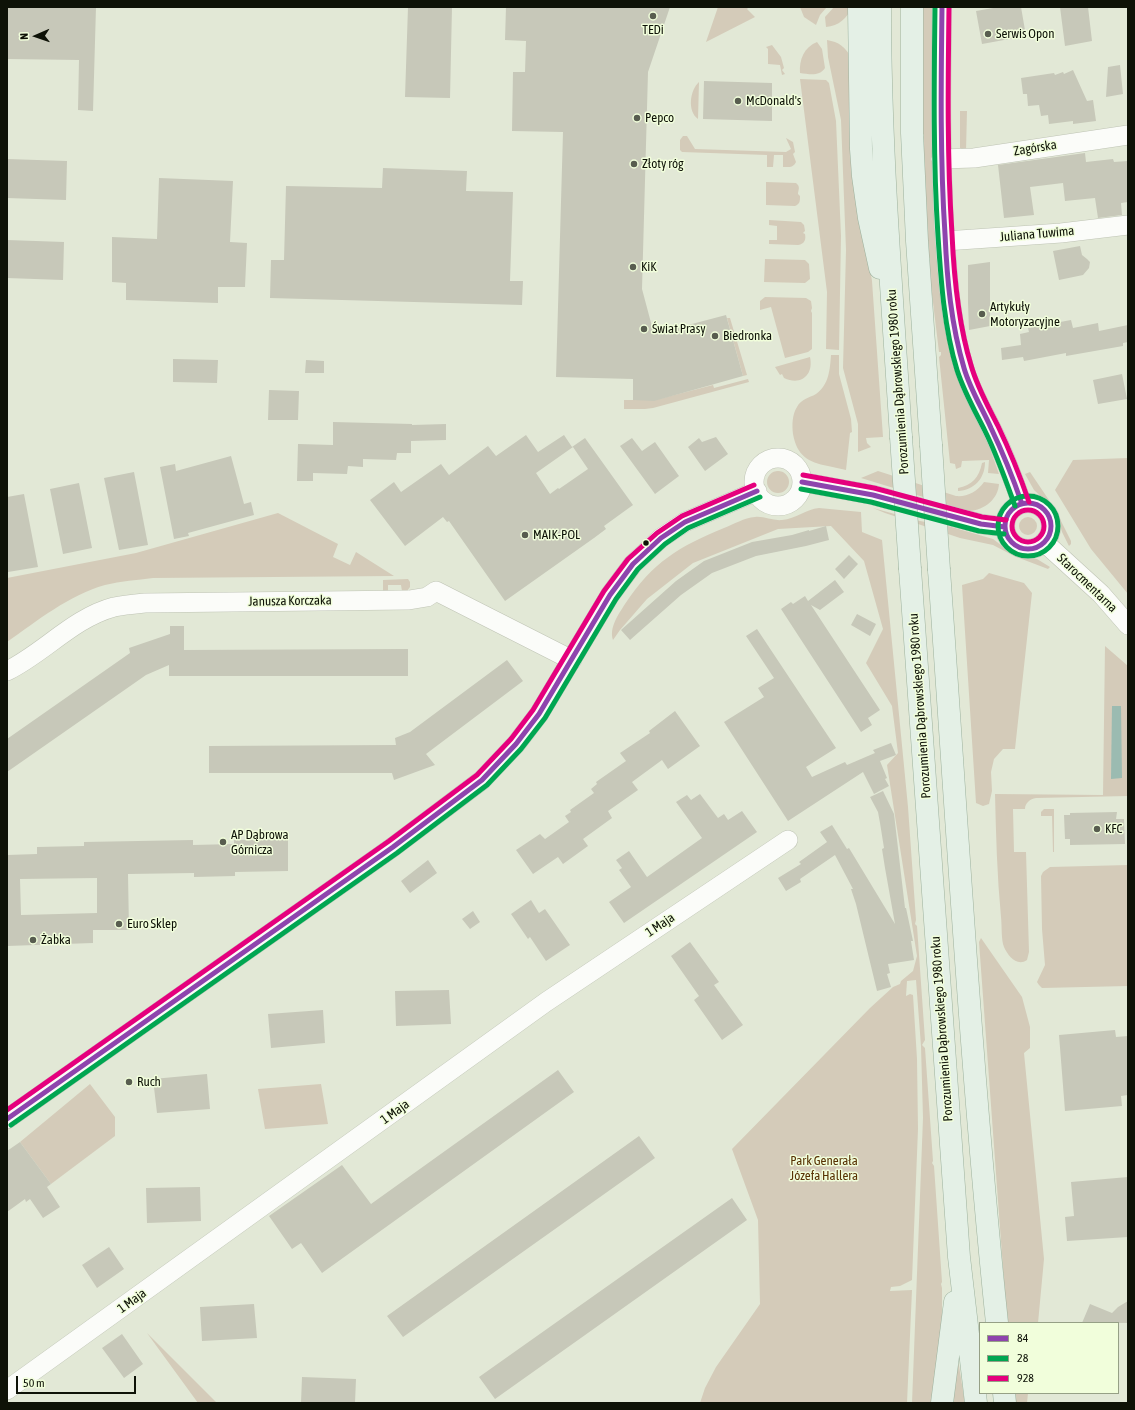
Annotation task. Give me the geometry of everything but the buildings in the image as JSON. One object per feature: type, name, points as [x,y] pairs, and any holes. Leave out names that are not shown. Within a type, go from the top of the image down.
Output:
[{"type":"main road","points":[[859,7],[861,150],[864,184],[868,218],[883,282],[893,309]]},
{"type":"main road","name":"Porozumienia Dąbrowskiego 1980 roku","points":[[880,7],[887,223],[910,569],[959,1257],[976,1403]]},
{"type":"main road","points":[[912,7],[912,133],[916,241],[979,1125],[996,1322]]},
{"type":"main road","points":[[942,1403],[959,1257]]},
{"type":"street","points":[[942,7],[940,90],[941,159],[945,241],[953,324],[964,369],[972,390],[1006,459],[1022,504]]},
{"type":"street","name":"Zagórska","points":[[941,159],[974,158],[1128,135]]},
{"type":"street","name":"Juliana Tuwima","points":[[945,241],[1061,233],[1128,225]]},
{"type":"street","points":[[780,458],[787,459],[798,468],[801,474],[802,482],[801,490],[797,497],[791,502],[775,506],[761,498],[754,483],[759,468],[764,462],[780,458]]},
{"type":"street","points":[[802,482],[873,494],[981,524],[1005,527]]},
{"type":"street","points":[[7,1119],[300,913],[467,792],[498,764],[516,744],[539,714],[617,584],[633,564],[661,538],[685,522],[757,491]]},
{"type":"street","points":[[1028,503],[1041,507],[1049,517],[1051,524],[1050,530],[1044,542],[1040,546],[1028,549],[1016,546],[1008,538],[1005,527],[1008,515],[1011,510],[1022,504],[1028,503]]},
{"type":"street","name":"Starocmentarna","points":[[1044,542],[1101,594],[1128,625]]},
{"type":"street","name":"Janusza Korczaka","points":[[7,671],[20,664],[87,619],[115,607],[144,603],[409,600],[427,597],[436,591],[572,660]]},
{"type":"street","name":"1 Maja","points":[[7,1390],[523,1018],[788,840]]},
{"type":"green space","points":[[718,7],[749,7],[747,9],[755,17],[706,42]]},
{"type":"green space","points":[[800,7],[827,7],[820,15],[816,25],[804,17]]},
{"type":"green space","points":[[834,7],[852,7],[848,15],[842,21],[835,25],[826,27],[825,17]]},
{"type":"green space","points":[[921,7],[934,7],[934,208],[984,432],[999,474],[988,473],[989,460],[962,461],[961,467],[956,469],[955,464],[950,463],[939,357],[941,352],[939,352],[928,261],[930,259],[928,255],[922,139],[924,135],[922,133]]},
{"type":"green space","points":[[827,40],[835,42],[841,46],[851,57],[858,195],[872,281],[883,437],[866,438],[867,443],[871,447],[858,452],[858,424],[843,368],[846,250],[841,120],[828,57]]},
{"type":"green space","points":[[817,42],[822,49],[825,68],[817,74],[800,73],[800,63],[803,54],[812,44]]},
{"type":"green space","points":[[772,45],[781,57],[784,68],[782,70],[785,74],[782,75],[780,65],[768,64],[768,49],[766,47]]},
{"type":"green space","points":[[800,79],[826,80],[829,83],[836,121],[841,236],[839,350],[826,349],[827,292]]},
{"type":"green space","points":[[699,82],[698,119],[692,111],[691,100],[694,90]]},
{"type":"green space","points":[[960,111],[967,111],[966,151],[960,148]]},
{"type":"green space","points":[[683,136],[687,136],[695,149],[786,152],[791,149],[786,138],[793,142],[795,152],[793,154],[796,162],[792,166],[783,167],[783,155],[774,155],[773,167],[767,167],[767,155],[682,152],[680,150],[680,140]]},
{"type":"green space","points":[[766,182],[798,184],[798,194],[800,196],[799,203],[795,206],[766,205]]},
{"type":"green space","points":[[769,220],[801,222],[804,225],[805,231],[803,233],[805,234],[804,241],[802,244],[798,245],[769,244],[769,240],[777,240],[777,226],[769,225]]},
{"type":"green space","points":[[765,259],[805,260],[809,264],[810,279],[805,283],[764,282]]},
{"type":"green space","points":[[765,297],[806,298],[811,301],[812,349],[808,352],[785,358],[771,307],[760,310],[760,301]]},
{"type":"green space","points":[[727,318],[730,318],[747,375],[743,376]]},
{"type":"green space","points":[[831,355],[839,355],[839,374],[851,419],[852,432],[850,433],[846,470],[821,464],[804,457],[797,448],[792,427],[794,413],[799,404],[805,399],[816,394],[824,386],[828,376]]},
{"type":"green space","points":[[810,357],[810,369],[808,374],[801,380],[796,381],[784,378],[775,367]]},
{"type":"green space","points":[[748,379],[749,382],[653,408],[624,409],[624,400],[655,400],[713,385],[714,388]]},
{"type":"green space","points":[[1128,458],[1128,594],[1091,549],[1055,490],[1073,460]]},
{"type":"green space","points":[[985,462],[983,474],[978,482],[974,486],[958,491],[958,488],[971,483],[977,477],[982,463]]},
{"type":"green space","points":[[774,471],[782,471],[789,478],[789,486],[782,493],[774,493],[767,486],[767,478]]},
{"type":"green space","points":[[878,471],[956,496],[964,496],[972,493],[984,482],[999,484],[996,494],[990,503],[975,510],[969,511],[861,478]]},
{"type":"green space","points":[[1030,472],[1055,509],[1071,541],[1069,546],[1062,532],[1056,512],[1034,490],[1025,474]]},
{"type":"green space","name":"Park Generała Józefa Hallera","points":[[819,508],[861,512],[862,532],[882,540],[908,807],[916,920],[915,924],[917,926],[925,1040],[922,1045],[925,1048],[932,1163],[934,1166],[942,1282],[942,1334],[935,1403],[912,1403],[923,1118],[921,1046],[916,980],[907,981],[906,996],[910,994],[913,995],[917,1059],[918,1129],[912,1280],[900,1286],[891,1287],[890,1291],[912,1290],[907,1403],[700,1403],[705,1388],[716,1367],[760,1304],[758,1220],[732,1149],[870,1008],[893,987],[900,984],[901,981],[913,971],[917,956],[887,765],[898,753],[892,706],[866,663],[883,629],[864,561],[831,526],[778,529],[693,563],[647,599],[613,640],[612,631],[617,617],[635,589],[656,567],[680,549],[739,521],[758,517],[782,520]]},
{"type":"green space","points":[[873,508],[920,521],[948,526],[993,539],[1013,554],[1037,559],[1050,567],[1048,569],[1014,556],[993,545],[960,538]]},
{"type":"green space","points":[[278,513],[338,544],[333,557],[350,565],[356,552],[394,576],[153,578],[117,582],[92,589],[66,602],[7,642],[7,578],[136,553]]},
{"type":"green space","points":[[1024,517],[1032,517],[1037,522],[1035,533],[1032,535],[1024,535],[1019,530],[1019,522]]},
{"type":"green space","points":[[989,573],[1024,583],[1032,593],[1015,749],[1003,749],[994,759],[991,772],[992,791],[989,804],[983,806],[976,803],[962,585],[983,579]]},
{"type":"green space","points":[[408,579],[410,582],[410,587],[407,591],[402,591],[401,585],[388,585],[388,591],[383,592],[383,580]]},
{"type":"green space","points":[[1105,646],[1128,666],[1128,796],[1036,798],[1028,802],[1025,809],[1013,809],[1014,852],[1026,852],[1029,952],[1027,960],[1023,962],[1016,961],[1013,960],[1008,954],[1002,940],[995,794],[1103,795]]},
{"type":"green space","points":[[1044,809],[1054,809],[1054,852],[1052,816],[1041,816],[1041,812]]},
{"type":"green space","points":[[1128,865],[1128,986],[1042,988],[1037,982],[1045,965],[1042,929],[1041,876],[1043,872],[1050,867]]},
{"type":"green space","points":[[981,938],[1022,997],[1030,1027],[1030,1048],[1024,1053],[1044,1259],[1038,1322],[1007,1322],[979,942]]},
{"type":"green space","points":[[90,1084],[115,1117],[115,1136],[51,1184],[20,1142]]},
{"type":"green space","points":[[321,1084],[328,1124],[265,1129],[258,1089]]},
{"type":"green space","points":[[147,1333],[217,1403],[198,1403]]},
{"type":"green space","points":[[958,1363],[965,1403],[951,1403]]},
{"type":"green space","points":[[1014,1394],[1028,1394],[1027,1403],[1015,1403]]},
{"type":"water","points":[[1112,706],[1121,706],[1122,778],[1111,779]]},
{"type":"transit line","name":"28","points":[[935,7],[935,179],[940,270],[946,321],[957,370],[966,394],[993,449],[1015,506]]},
{"type":"transit line","name":"84","points":[[942,7],[942,177],[950,301],[956,335],[967,376],[1000,447],[1022,504]]},
{"type":"transit line","name":"928","points":[[949,7],[949,177],[957,300],[963,333],[973,373],[1007,445],[1029,502]]},
{"type":"transit line","name":"928","points":[[803,475],[874,488],[982,517],[1006,520]]},
{"type":"transit line","name":"84","points":[[802,482],[873,495],[981,524],[1005,527]]},
{"type":"transit line","name":"928","points":[[7,1110],[389,841],[477,775],[511,739],[533,710],[604,591],[628,559],[657,533],[682,516],[754,485]]},
{"type":"transit line","name":"28","points":[[801,489],[871,502],[979,531],[1004,534]]},
{"type":"transit line","name":"84","points":[[7,1119],[393,847],[482,780],[516,744],[539,714],[610,595],[633,564],[661,538],[685,522],[757,491]]},
{"type":"transit line","name":"28","points":[[1028,496],[1045,501],[1053,509],[1058,526],[1053,543],[1045,551],[1028,556],[1011,551],[1003,543],[998,526],[1003,509],[1011,501],[1028,496]]},
{"type":"transit line","name":"28","points":[[11,1125],[397,853],[487,785],[521,749],[545,718],[616,599],[638,569],[665,544],[688,528],[760,497]]},
{"type":"transit line","name":"84","points":[[1028,503],[1041,507],[1047,513],[1051,526],[1047,539],[1041,545],[1028,549],[1015,545],[1009,539],[1005,526],[1009,513],[1015,507],[1028,503]]},
{"type":"transit line","name":"928","points":[[1028,510],[1034,511],[1041,517],[1044,526],[1043,532],[1037,539],[1028,542],[1022,541],[1015,535],[1012,526],[1013,520],[1019,513],[1028,510]]},
{"type":"place","name":"TEDi","points":[[653,16]]},
{"type":"place","name":"Serwis Opon","points":[[988,34]]},
{"type":"place","name":"McDonald's","points":[[738,101]]},
{"type":"place","name":"Pepco","points":[[637,118]]},
{"type":"place","name":"Złoty róg","points":[[634,164]]},
{"type":"place","name":"KiK","points":[[633,267]]},
{"type":"place","name":"Artykuły Motoryzacyjne","points":[[982,314]]},
{"type":"place","name":"Świat Prasy","points":[[644,329]]},
{"type":"place","name":"Biedronka","points":[[715,336]]},
{"type":"place","name":"MAIK-POL","points":[[525,535]]},
{"type":"place","name":"KFC","points":[[1097,829]]},
{"type":"place","name":"AP Dąbrowa Górnicza","points":[[223,842]]},
{"type":"place","name":"Euro Sklep","points":[[119,924]]},
{"type":"place","name":"Żabka","points":[[33,940]]},
{"type":"place","name":"Ruch","points":[[129,1082]]}]
